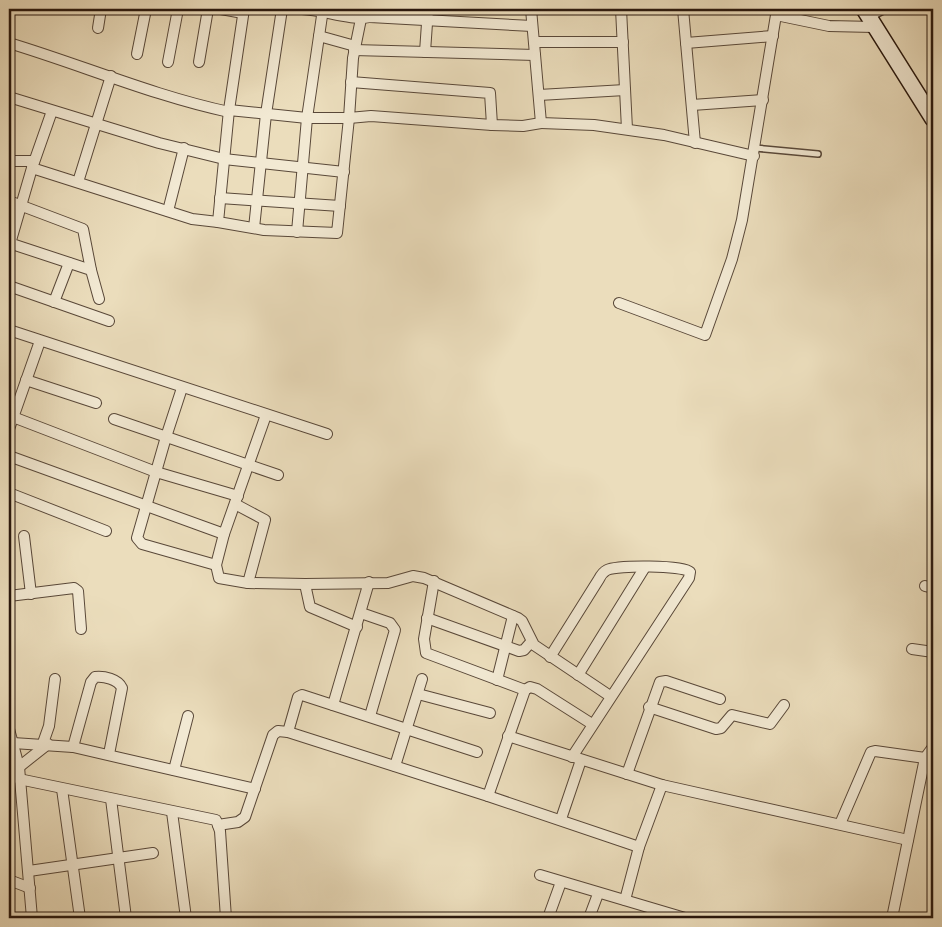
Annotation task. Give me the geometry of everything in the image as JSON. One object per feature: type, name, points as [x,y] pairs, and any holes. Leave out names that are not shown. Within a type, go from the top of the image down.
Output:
[{"type":"street","points":[[98,28],[101,9]]},
{"type":"street","points":[[138,54],[146,9]]},
{"type":"street","points":[[168,62],[178,9]]},
{"type":"street","points":[[199,62],[208,9]]},
{"type":"street","points":[[218,222],[229,111],[244,11],[220,9]]},
{"type":"street","points":[[254,228],[266,114],[282,9]]},
{"type":"street","points":[[302,9],[323,9],[362,14],[370,18],[532,26]]},
{"type":"street","points":[[297,232],[307,118],[323,9]]},
{"type":"street","points":[[425,52],[428,9]]},
{"type":"street","points":[[531,9],[541,122]]},
{"type":"street","points":[[621,9],[627,129]]},
{"type":"street","points":[[683,9],[696,143]]},
{"type":"street","points":[[619,303],[705,335],[732,259],[754,152],[776,12],[829,26],[869,18],[933,119]]},
{"type":"street","points":[[9,161],[33,165],[78,182],[192,219],[254,228],[337,233],[351,82],[362,14]]},
{"type":"street","points":[[319,36],[355,48],[535,55]]},
{"type":"street","points":[[686,43],[773,36]]},
{"type":"street","points":[[534,42],[623,42]]},
{"type":"street","points":[[9,43],[201,106],[229,111],[307,118],[371,116],[492,126],[523,126],[541,122],[594,125],[664,135],[696,143],[754,152]]},
{"type":"street","points":[[78,182],[110,76]]},
{"type":"street","points":[[351,82],[490,93],[492,126]]},
{"type":"street","points":[[539,95],[625,90]]},
{"type":"street","points":[[9,96],[52,111],[224,159],[344,172]]},
{"type":"street","points":[[692,106],[763,100]]},
{"type":"street","points":[[52,111],[33,165],[9,245],[91,270]]},
{"type":"street","points":[[168,211],[184,148]]},
{"type":"street","points":[[220,198],[340,206]]},
{"type":"street","points":[[9,201],[83,229],[99,299]]},
{"type":"street","points":[[54,302],[69,263]]},
{"type":"street","points":[[9,286],[109,321]]},
{"type":"street","points":[[9,330],[327,434]]},
{"type":"street","points":[[9,429],[40,341]]},
{"type":"street","points":[[26,380],[96,403]]},
{"type":"street","points":[[182,388],[145,506],[138,535],[140,542],[216,565]]},
{"type":"street","points":[[266,415],[224,534],[216,565],[219,578],[248,583],[305,584],[388,582],[418,576],[434,581],[522,621],[531,642],[610,696]]},
{"type":"street","points":[[13,417],[156,472],[236,500],[265,520],[248,583]]},
{"type":"street","points":[[114,419],[249,463],[278,475]]},
{"type":"street","points":[[9,456],[224,534]]},
{"type":"street","points":[[9,494],[106,531]]},
{"type":"street","points":[[24,536],[31,594]]},
{"type":"street","points":[[578,675],[645,567]]},
{"type":"street","points":[[550,656],[602,573],[613,568],[684,568],[689,570],[690,575],[592,724],[576,758],[561,820]]},
{"type":"street","points":[[434,581],[423,645],[426,653],[525,690],[530,688],[536,689],[592,724]]},
{"type":"street","points":[[332,705],[362,613],[369,582]]},
{"type":"street","points":[[305,584],[310,607],[357,627]]},
{"type":"street","points":[[9,596],[70,588],[77,589],[81,629]]},
{"type":"street","points":[[362,613],[390,623],[395,630],[370,716]]},
{"type":"street","points":[[497,680],[512,616]]},
{"type":"street","points":[[428,618],[521,652],[531,642]]},
{"type":"street","points":[[912,649],[933,652]]},
{"type":"street","points":[[74,747],[91,682],[95,677],[101,677],[117,681],[122,688],[109,754]]},
{"type":"street","points":[[19,767],[45,744],[55,679]]},
{"type":"street","points":[[395,766],[422,679]]},
{"type":"street","points":[[627,774],[649,708],[658,684],[662,680],[720,699]]},
{"type":"street","points":[[488,796],[525,690]]},
{"type":"street","points":[[418,694],[490,713]]},
{"type":"street","points":[[288,732],[299,695],[370,716],[477,752]]},
{"type":"street","points":[[649,708],[716,729],[721,728],[732,715],[770,724],[784,705]]},
{"type":"street","points":[[174,770],[188,716]]},
{"type":"street","points":[[9,730],[19,767],[32,918]]},
{"type":"street","points":[[218,825],[238,822],[245,817],[274,733],[279,731],[288,732],[395,766],[639,847]]},
{"type":"street","points":[[508,736],[662,785],[908,840]]},
{"type":"street","points":[[13,743],[74,747],[255,789]]},
{"type":"street","points":[[892,918],[926,758],[929,750],[933,747]]},
{"type":"street","points":[[840,824],[871,752],[876,751],[926,758]]},
{"type":"street","points":[[19,779],[172,812],[205,816],[216,820],[226,918]]},
{"type":"street","points":[[625,900],[639,847],[662,785]]},
{"type":"street","points":[[62,789],[80,918]]},
{"type":"street","points":[[111,799],[126,918]]},
{"type":"street","points":[[172,812],[186,918]]},
{"type":"street","points":[[29,871],[118,859],[153,852]]},
{"type":"street","points":[[540,875],[598,894],[625,900],[653,913],[686,918]]},
{"type":"street","points":[[9,880],[30,888]]},
{"type":"street","points":[[548,918],[561,882]]},
{"type":"street","points":[[589,918],[598,894]]},
{"type":"lane","points":[[869,18],[888,9]]},
{"type":"lane","points":[[754,152],[818,154]]}]
